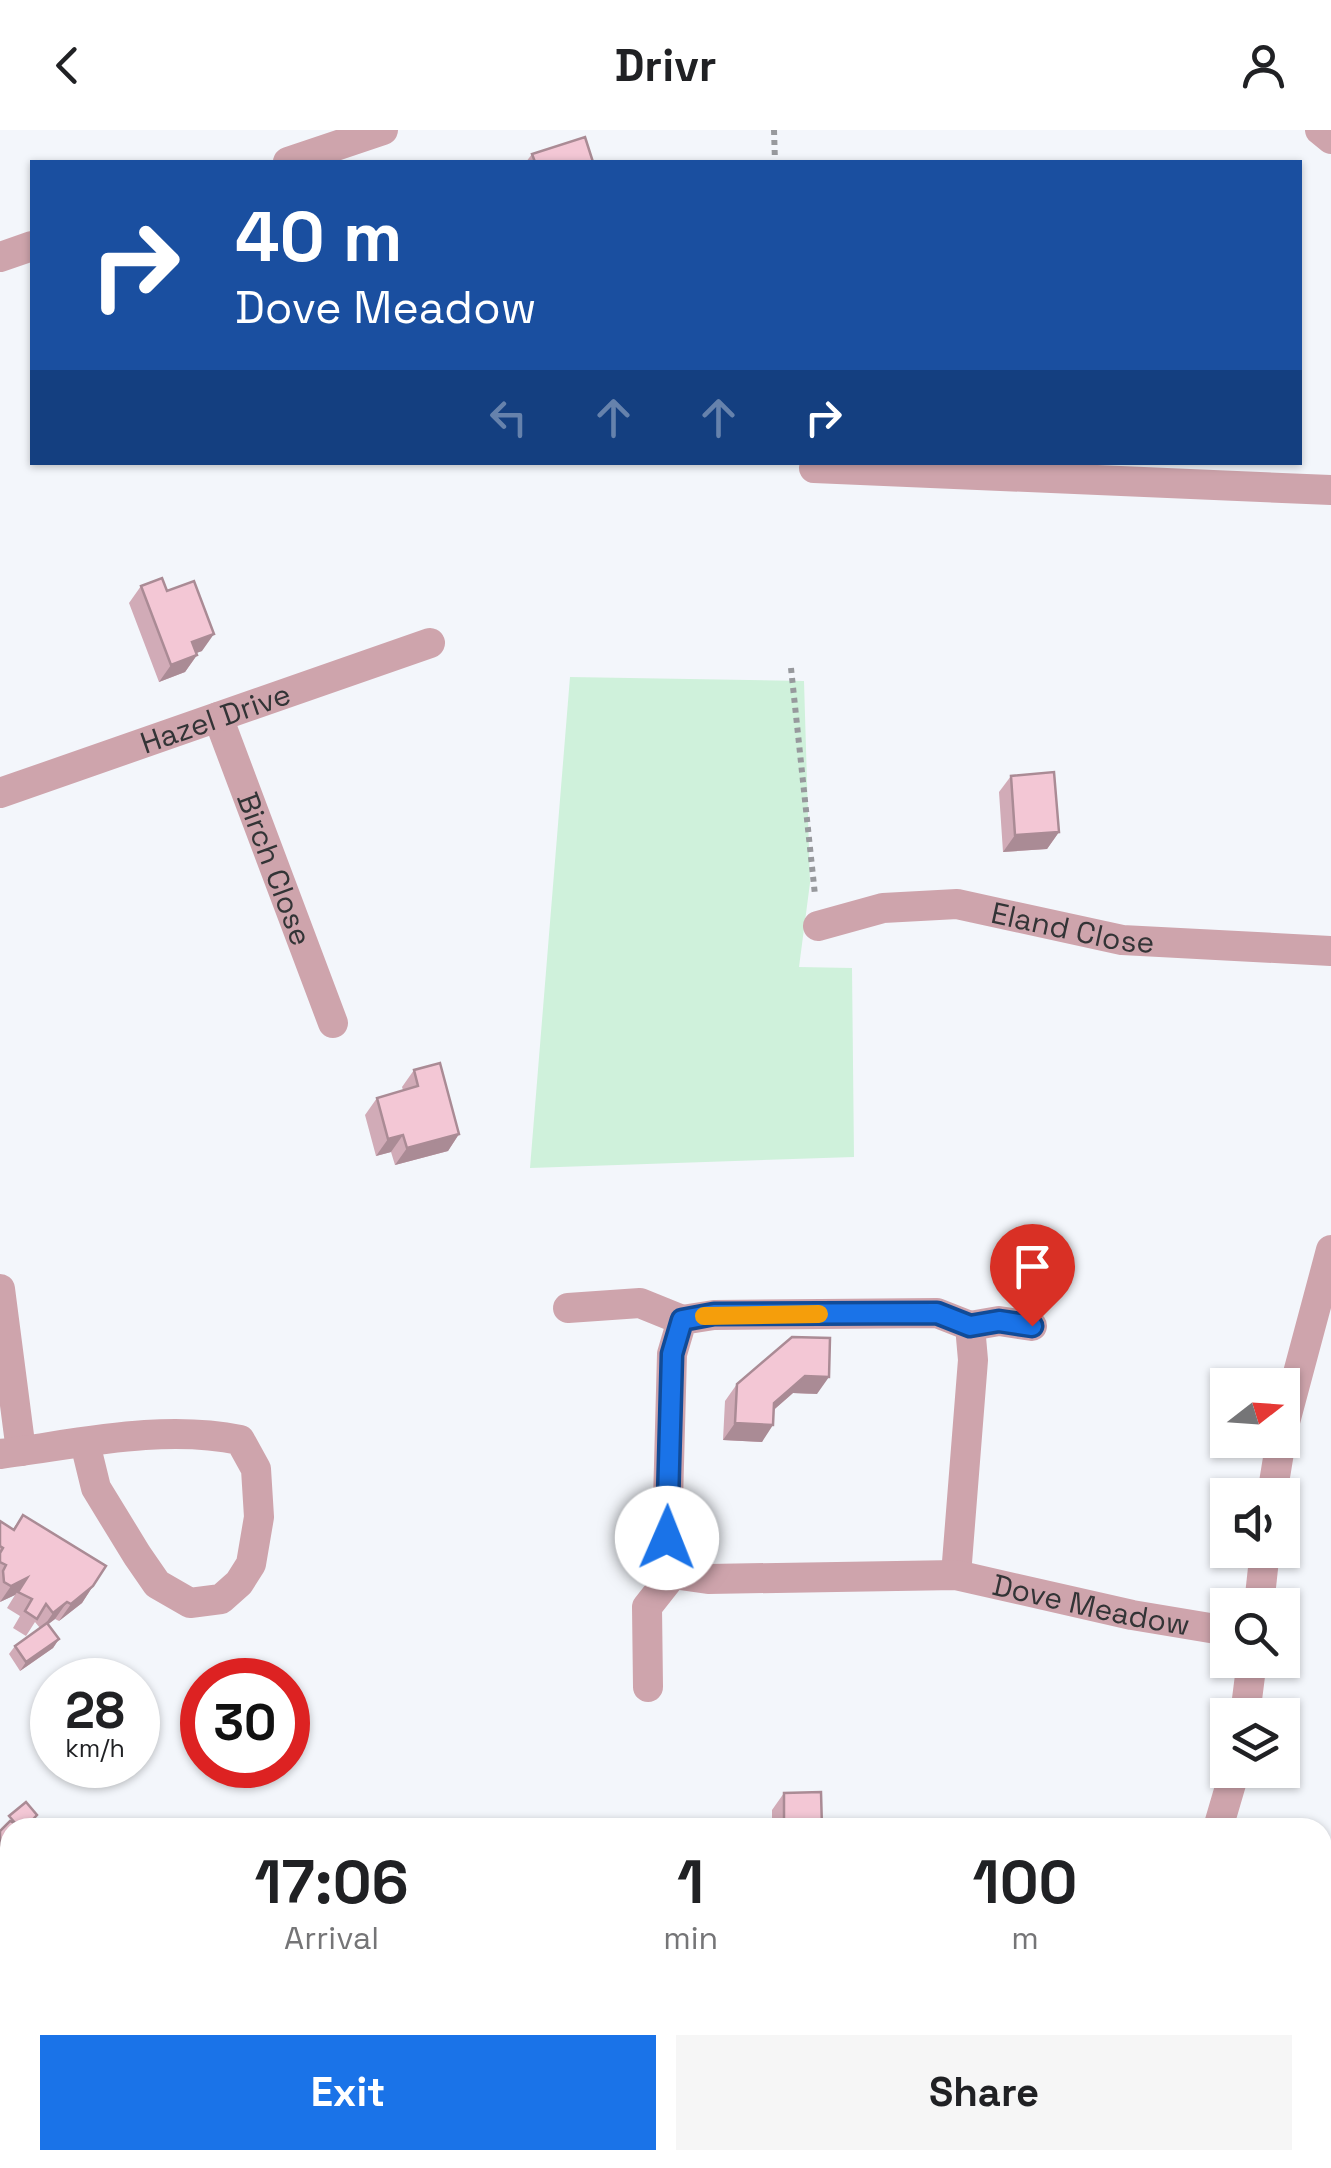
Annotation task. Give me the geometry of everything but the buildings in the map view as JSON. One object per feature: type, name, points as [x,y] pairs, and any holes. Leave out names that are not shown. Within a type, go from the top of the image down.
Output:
[{"type":"street","points":[[294,160],[383,130]]},
{"type":"street","points":[[1320,130],[1331,139]]},
{"type":"street","points":[[0,257],[30,247]]},
{"type":"street","points":[[814,468],[1331,490]]},
{"type":"street","name":"Hazel Drive","points":[[0,793],[430,642]]},
{"type":"street","name":"Birch Close","points":[[218,717],[333,1023]]},
{"type":"street","name":"Eland Close","points":[[818,926],[883,908],[957,904],[1122,940],[1331,951]]},
{"type":"street","points":[[1300,1368],[1331,1250]]},
{"type":"street","points":[[0,1290],[10,1452],[85,1442],[169,1434],[210,1434],[240,1440],[256,1469],[259,1517],[251,1564],[239,1583],[221,1599],[190,1603],[157,1584],[96,1488],[85,1442]]},
{"type":"street","points":[[568,1308],[640,1303],[682,1320],[714,1314],[937,1313],[970,1326],[999,1321],[1032,1326]]},
{"type":"street","points":[[648,1687],[648,1607],[673,1574],[667,1538],[672,1354],[682,1320]]},
{"type":"street","name":"Dove Meadow","points":[[956,1575],[973,1360],[970,1326]]},
{"type":"street","name":"Dove Meadow","points":[[673,1574],[708,1580],[956,1575],[1132,1615],[1210,1628]]},
{"type":"street","points":[[1221,1818],[1229,1788]]},
{"type":"path","points":[[774,130],[775,160]]},
{"type":"path","points":[[792,668],[818,926]]},
{"type":"green space","points":[[570,677],[804,681],[810,883],[799,967],[852,968],[854,1157],[530,1168]]},
{"type":"slow traffic","points":[[704,1316],[819,1314]]},
{"type":"route","points":[[667,1538],[672,1354],[682,1320],[714,1314],[937,1313],[970,1326],[999,1321],[1032,1326]]}]
